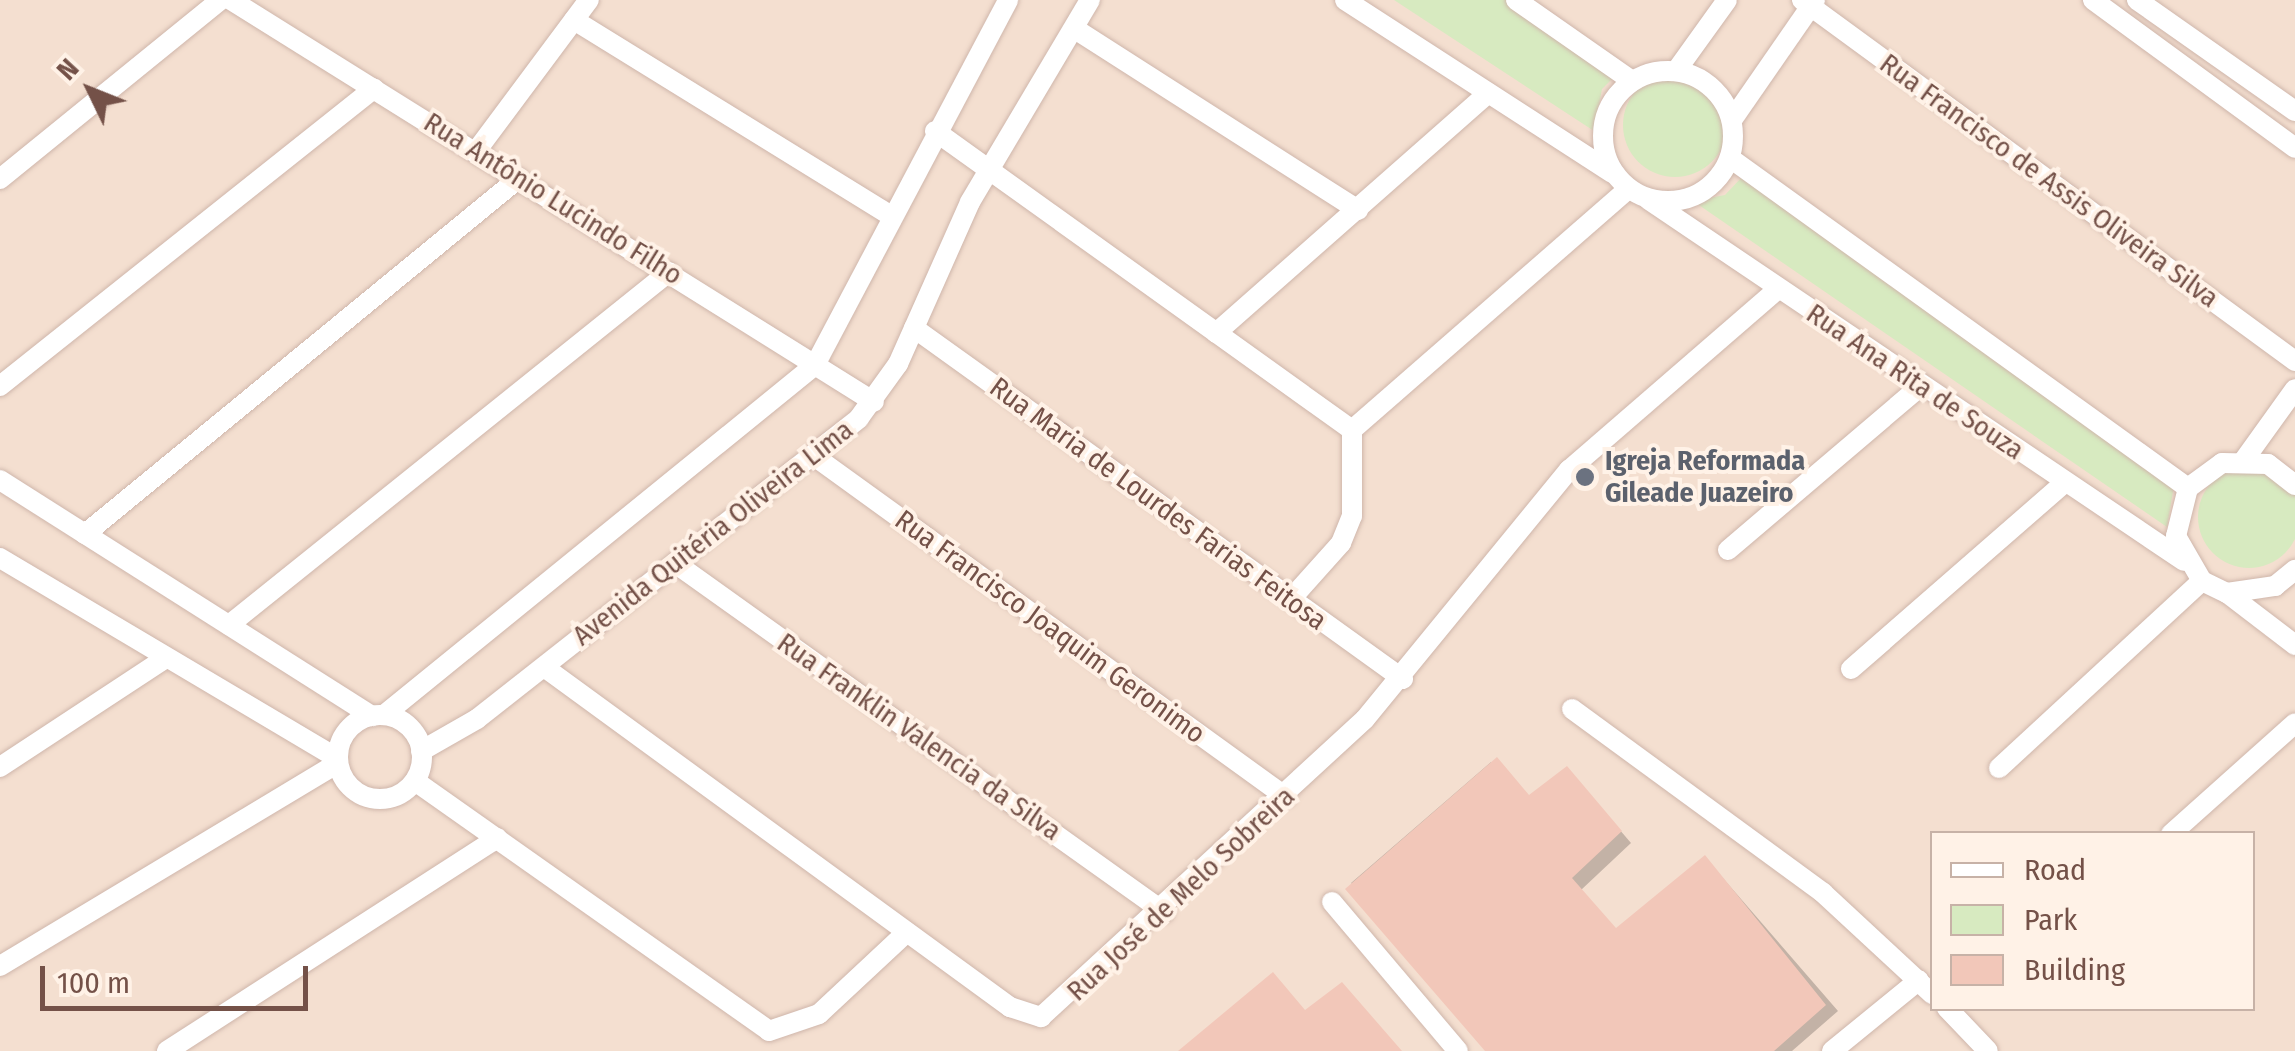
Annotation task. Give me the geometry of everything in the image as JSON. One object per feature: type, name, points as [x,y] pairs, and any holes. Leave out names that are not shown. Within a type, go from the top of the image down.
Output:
[{"type":"street","points":[[0,179],[220,0]]},
{"type":"street","name":"Rua Antônio Lucindo Filho","points":[[231,0],[477,150],[874,402]]},
{"type":"street","points":[[477,150],[589,0]]},
{"type":"street","points":[[0,966],[337,760],[347,731],[378,716],[816,366],[935,131],[1008,0]]},
{"type":"street","name":"Avenida Quitéria Oliveira Lima","points":[[422,752],[544,668],[814,456],[874,402],[914,328],[988,170],[1090,0]]},
{"type":"street","points":[[1345,0],[1649,200],[1698,195],[1730,158],[1732,120],[1809,2]]},
{"type":"street","points":[[1516,0],[1632,81]]},
{"type":"street","points":[[1676,71],[1727,0]]},
{"type":"street","points":[[2095,0],[2295,148]]},
{"type":"street","points":[[2137,0],[2295,111]]},
{"type":"street","name":"Rua Francisco de Assis Oliveira Silva","points":[[1809,2],[2295,361]]},
{"type":"street","points":[[574,20],[891,216]]},
{"type":"street","points":[[1075,29],[1358,210]]},
{"type":"street","points":[[2195,74],[2211,51]]},
{"type":"street","points":[[1621,182],[1606,114],[1632,81],[1676,71],[1712,87],[1732,120]]},
{"type":"street","points":[[0,386],[374,88]]},
{"type":"street","points":[[1216,333],[1488,93]]},
{"type":"street","points":[[935,131],[1352,430]]},
{"type":"street","points":[[1730,158],[2188,488]]},
{"type":"street","points":[[86,534],[519,178]]},
{"type":"street","points":[[1291,599],[1341,543],[1352,516],[1352,430],[1621,182]]},
{"type":"street","name":"Rua Ana Rita de Souza","points":[[1649,200],[2184,560],[2202,581]]},
{"type":"street","points":[[230,625],[669,272]]},
{"type":"street","name":"Rua José de Melo Sobreira","points":[[544,668],[1010,1007],[1041,1017],[1164,912],[1402,679],[1540,502],[1600,442],[1778,289]]},
{"type":"street","name":"Rua Maria de Lourdes Farias Feitosa","points":[[914,328],[1402,679]]},
{"type":"street","points":[[1728,550],[1921,386]]},
{"type":"street","points":[[2184,560],[2176,536],[2188,488],[2244,460],[2295,388]]},
{"type":"street","name":"Rua Francisco Joaquim Geronimo","points":[[814,456],[1286,796]]},
{"type":"street","points":[[2244,460],[2295,486]]},
{"type":"street","points":[[0,480],[378,716],[413,731],[422,752],[415,781],[391,798],[362,796],[337,760],[4,565]]},
{"type":"street","points":[[1851,669],[2065,482]]},
{"type":"street","name":"Rua Franklin Valencia da Silva","points":[[675,563],[1164,912]]},
{"type":"street","points":[[2226,593],[2275,586],[2295,570]]},
{"type":"street","points":[[1999,768],[2202,581],[2226,593],[2295,645]]},
{"type":"street","points":[[0,767],[162,660]]},
{"type":"street","points":[[1572,709],[1823,893],[1926,987],[1832,1051]]},
{"type":"street","points":[[2174,831],[2295,723]]},
{"type":"street","points":[[415,781],[770,1030],[820,1014],[907,932]]},
{"type":"street","points":[[167,1051],[497,838]]},
{"type":"street","points":[[1332,902],[1458,1051]]},
{"type":"street","points":[[1950,1011],[1988,1051]]},
{"type":"shaded area","points":[[0,0],[2295,0],[2295,1051],[0,1051]]},
{"type":"green space","points":[[1394,0],[1508,0],[1615,76],[1602,89],[1594,131]]},
{"type":"green space","points":[[1675,73],[1695,77],[1712,88],[1723,105],[1727,125],[1723,145],[1712,162],[1695,173],[1675,177],[1655,173],[1638,162],[1627,145],[1623,125],[1627,105],[1638,88],[1655,77]]},
{"type":"green space","points":[[1743,176],[2174,486],[2167,527],[1693,201],[1725,195]]},
{"type":"green space","points":[[2239,467],[2259,467],[2277,475],[2296,498],[2296,536],[2277,559],[2259,567],[2239,567],[2221,559],[2207,545],[2199,527],[2199,507],[2207,489],[2221,475]]},
{"type":"building","points":[[1497,757],[1529,795],[1567,766],[1622,831],[1572,878],[1616,928],[1705,855],[1826,1005],[1774,1051],[1485,1051],[1345,889]]},
{"type":"building","points":[[1273,972],[1305,1010],[1342,982],[1402,1051],[1178,1051]]},
{"type":"place","name":"Igreja Reformada Gileade Juazeiro","points":[[1585,477]]}]
